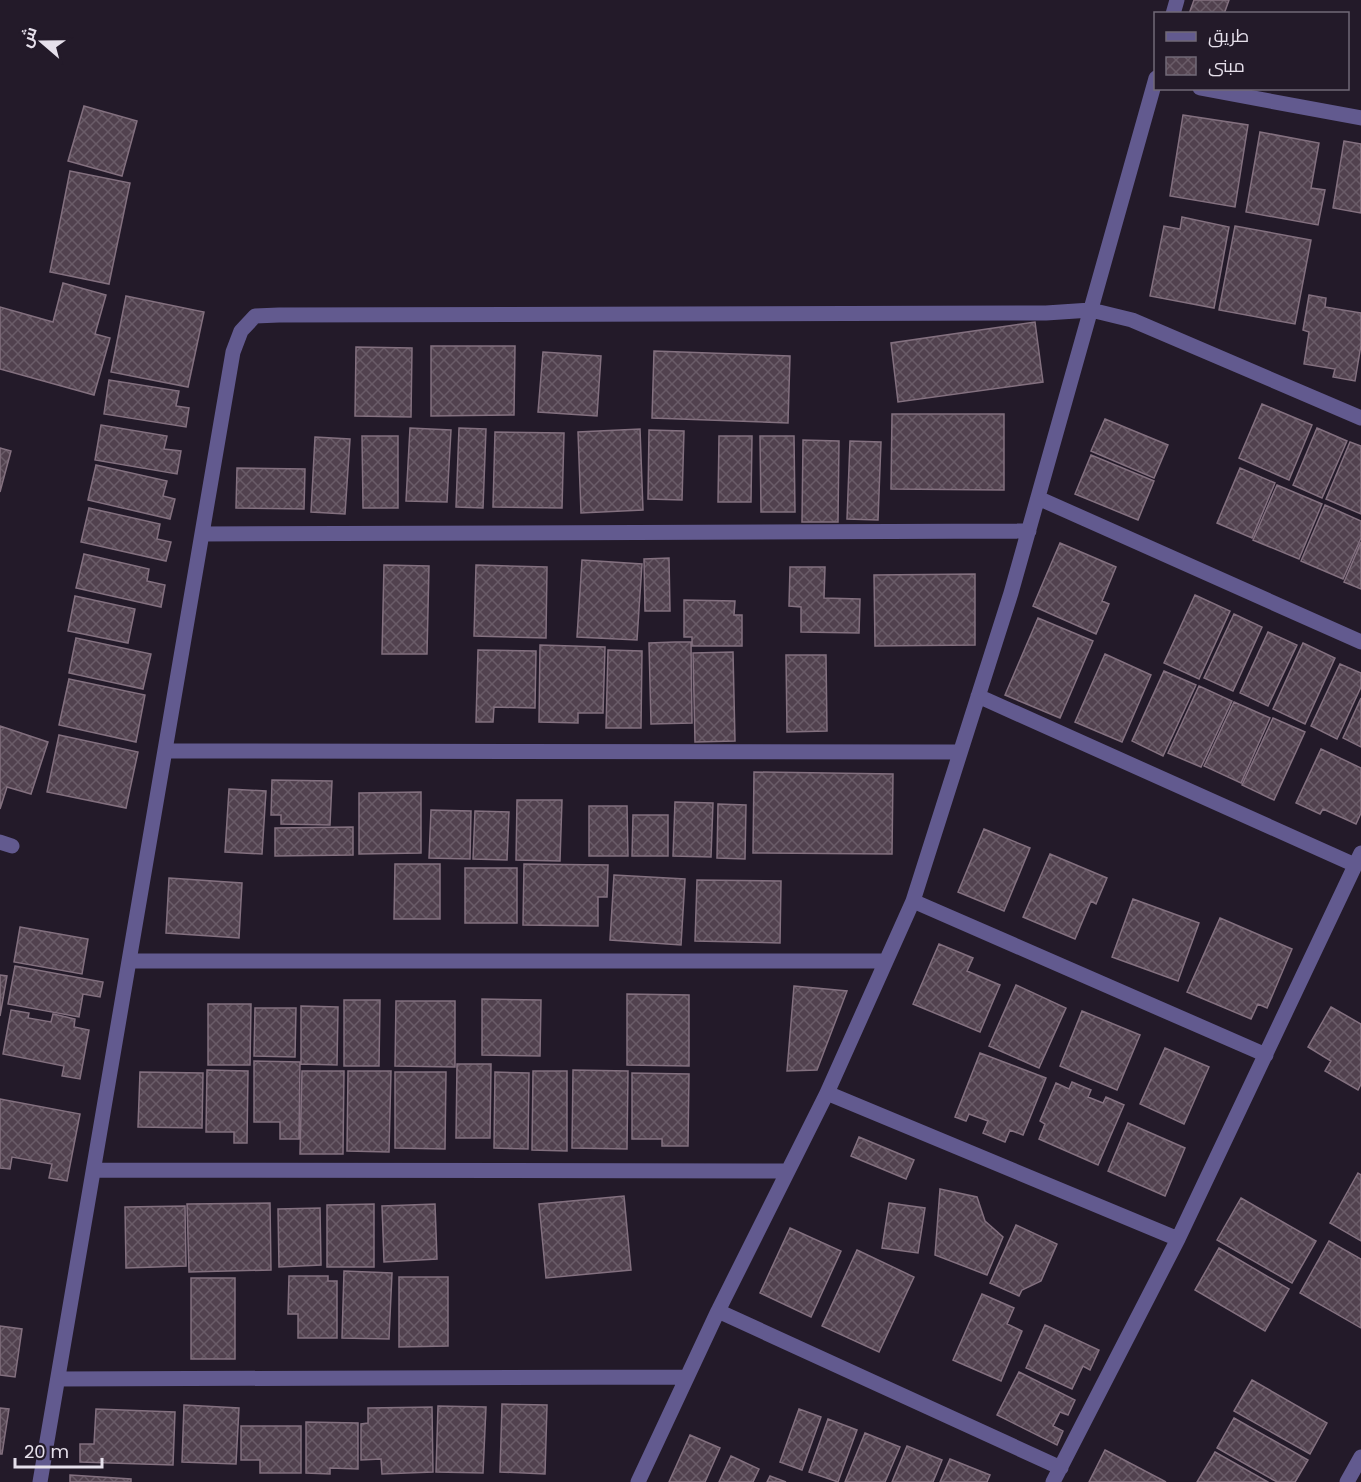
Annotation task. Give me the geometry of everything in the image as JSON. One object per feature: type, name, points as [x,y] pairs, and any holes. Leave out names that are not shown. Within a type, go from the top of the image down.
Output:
[{"type":"street","points":[[638,1482],[718,1311],[827,1093],[913,901],[1011,593],[1154,83]]},
{"type":"street","points":[[1211,90],[1361,118]]},
{"type":"street","points":[[40,1482],[232,352],[241,331],[255,316],[1046,313],[1091,310],[1132,321],[1361,418]]},
{"type":"street","points":[[1038,498],[1361,642]]},
{"type":"street","points":[[202,534],[1029,531]]},
{"type":"street","points":[[978,696],[1358,859],[1178,1239],[1053,1482]]},
{"type":"street","points":[[165,751],[960,752]]},
{"type":"street","points":[[913,901],[1266,1055]]},
{"type":"street","points":[[130,961],[886,961]]},
{"type":"street","points":[[827,1093],[1178,1239]]},
{"type":"street","points":[[94,1170],[787,1172]]},
{"type":"street","points":[[718,1311],[1061,1468]]},
{"type":"street","points":[[58,1379],[687,1377]]},
{"type":"street","points":[[1347,1482],[1361,1457]]},
{"type":"building","points":[[1194,0],[1229,0],[1225,12],[1190,12]]},
{"type":"building","points":[[84,106],[137,121],[122,176],[68,161]]},
{"type":"building","points":[[1183,115],[1248,125],[1235,207],[1170,196]]},
{"type":"building","points":[[1260,132],[1319,143],[1311,188],[1325,190],[1318,225],[1246,212]]},
{"type":"building","points":[[1344,141],[1361,144],[1361,213],[1333,208]]},
{"type":"building","points":[[70,171],[130,183],[109,284],[50,272]]},
{"type":"building","points":[[1182,217],[1229,227],[1214,308],[1150,296],[1164,226],[1180,229]]},
{"type":"building","points":[[1235,226],[1311,240],[1295,324],[1219,310]]},
{"type":"building","points":[[63,283],[106,295],[95,334],[110,338],[94,395],[0,369],[0,307],[53,322]]},
{"type":"building","points":[[1309,295],[1326,298],[1325,307],[1361,313],[1361,345],[1355,381],[1333,377],[1335,369],[1304,364],[1309,332],[1303,330]]},
{"type":"building","points":[[126,296],[204,312],[188,387],[111,372]]},
{"type":"building","points":[[1035,322],[1043,382],[898,402],[891,343]]},
{"type":"building","points":[[431,346],[515,346],[514,415],[431,416]]},
{"type":"building","points":[[356,347],[412,348],[411,417],[355,416]]},
{"type":"building","points":[[654,351],[790,356],[788,423],[652,418]]},
{"type":"building","points":[[543,352],[601,356],[597,416],[538,412]]},
{"type":"building","points":[[109,380],[179,391],[176,406],[189,408],[186,427],[104,414]]},
{"type":"building","points":[[1262,404],[1312,425],[1289,480],[1239,458]]},
{"type":"building","points":[[892,414],[1004,414],[1004,490],[891,489]]},
{"type":"building","points":[[1105,419],[1168,445],[1154,478],[1091,451]]},
{"type":"building","points":[[101,425],[167,436],[164,449],[181,451],[177,474],[95,460]]},
{"type":"building","points":[[410,428],[451,430],[447,502],[406,501]]},
{"type":"building","points":[[459,428],[486,429],[483,508],[456,507]]},
{"type":"building","points":[[1317,428],[1347,441],[1322,498],[1293,485]]},
{"type":"building","points":[[640,429],[643,510],[581,513],[578,432]]},
{"type":"building","points":[[649,430],[684,431],[682,500],[648,499]]},
{"type":"building","points":[[495,432],[564,433],[562,508],[493,507]]},
{"type":"building","points":[[362,436],[398,436],[398,508],[363,508]]},
{"type":"building","points":[[719,436],[752,436],[751,502],[718,502]]},
{"type":"building","points":[[760,436],[794,436],[795,512],[761,512]]},
{"type":"building","points":[[315,437],[350,439],[345,514],[311,512]]},
{"type":"building","points":[[803,440],[839,441],[838,522],[802,522]]},
{"type":"building","points":[[850,441],[881,442],[878,520],[847,519]]},
{"type":"building","points":[[1350,442],[1361,446],[1361,514],[1326,499]]},
{"type":"building","points":[[0,448],[11,451],[0,492]]},
{"type":"building","points":[[1091,455],[1154,481],[1138,520],[1075,494]]},
{"type":"building","points":[[96,465],[167,481],[163,496],[175,499],[170,519],[88,500]]},
{"type":"building","points":[[237,468],[305,469],[304,509],[236,508]]},
{"type":"building","points":[[1240,468],[1275,483],[1252,538],[1217,523]]},
{"type":"building","points":[[1277,485],[1322,504],[1299,559],[1253,540]]},
{"type":"building","points":[[1325,505],[1361,521],[1361,538],[1343,579],[1301,561]]},
{"type":"building","points":[[89,508],[160,524],[157,539],[171,542],[166,561],[81,542]]},
{"type":"building","points":[[1361,542],[1361,589],[1344,582]]},
{"type":"building","points":[[1060,543],[1116,567],[1102,601],[1109,604],[1096,634],[1033,606]]},
{"type":"building","points":[[84,554],[149,569],[147,581],[165,585],[161,607],[76,588]]},
{"type":"building","points":[[669,558],[670,611],[645,611],[644,559]]},
{"type":"building","points":[[582,560],[642,564],[637,640],[577,637]]},
{"type":"building","points":[[384,565],[429,566],[427,654],[382,654]]},
{"type":"building","points":[[476,565],[547,567],[546,638],[474,636]]},
{"type":"building","points":[[790,567],[825,567],[824,598],[860,599],[859,633],[801,632],[801,607],[789,606]]},
{"type":"building","points":[[975,574],[975,645],[875,646],[874,575]]},
{"type":"building","points":[[1195,595],[1230,611],[1199,679],[1164,663]]},
{"type":"building","points":[[75,596],[135,609],[128,643],[68,631]]},
{"type":"building","points":[[684,600],[735,601],[734,615],[742,615],[742,646],[692,646],[692,637],[684,637]]},
{"type":"building","points":[[1234,614],[1262,627],[1233,691],[1204,678]]},
{"type":"building","points":[[1038,618],[1093,641],[1060,718],[1005,695]]},
{"type":"building","points":[[1268,632],[1297,645],[1268,706],[1240,693]]},
{"type":"building","points":[[76,638],[151,654],[143,689],[69,673]]},
{"type":"building","points":[[691,642],[692,723],[651,724],[649,643]]},
{"type":"building","points":[[1303,643],[1335,658],[1305,724],[1273,709]]},
{"type":"building","points":[[540,645],[605,647],[603,713],[578,713],[578,723],[539,722]]},
{"type":"building","points":[[478,650],[536,651],[535,708],[494,707],[493,722],[476,722]]},
{"type":"building","points":[[608,650],[642,651],[641,728],[606,728]]},
{"type":"building","points":[[733,652],[735,741],[695,742],[693,653]]},
{"type":"building","points":[[1105,654],[1151,675],[1122,742],[1075,722]]},
{"type":"building","points":[[786,655],[826,655],[827,731],[787,732]]},
{"type":"building","points":[[1340,664],[1361,673],[1361,687],[1337,739],[1311,726]]},
{"type":"building","points":[[1164,671],[1196,685],[1163,756],[1132,741]]},
{"type":"building","points":[[69,679],[145,695],[136,742],[59,725]]},
{"type":"building","points":[[1199,686],[1232,701],[1201,767],[1168,753]]},
{"type":"building","points":[[1361,698],[1361,747],[1343,738]]},
{"type":"building","points":[[1234,702],[1270,718],[1241,783],[1204,766]]},
{"type":"building","points":[[1273,718],[1305,732],[1274,800],[1242,785]]},
{"type":"building","points":[[0,726],[48,742],[31,794],[7,787],[0,809]]},
{"type":"building","points":[[59,735],[138,752],[126,808],[47,792]]},
{"type":"building","points":[[1321,749],[1361,768],[1361,813],[1356,824],[1323,809],[1320,814],[1296,803]]},
{"type":"building","points":[[754,772],[893,774],[892,854],[753,853]]},
{"type":"building","points":[[272,780],[332,781],[330,825],[281,824],[281,815],[271,815]]},
{"type":"building","points":[[229,789],[266,791],[262,854],[225,852]]},
{"type":"building","points":[[421,792],[421,853],[359,854],[359,793]]},
{"type":"building","points":[[517,800],[562,800],[560,861],[516,860]]},
{"type":"building","points":[[675,802],[713,803],[711,857],[673,856]]},
{"type":"building","points":[[718,804],[746,805],[745,859],[717,858]]},
{"type":"building","points":[[589,806],[627,806],[628,856],[589,856]]},
{"type":"building","points":[[431,810],[471,811],[470,859],[429,858]]},
{"type":"building","points":[[475,811],[509,812],[507,860],[473,859]]},
{"type":"building","points":[[633,815],[668,815],[668,856],[632,856]]},
{"type":"building","points":[[353,827],[353,855],[275,856],[275,828]]},
{"type":"building","points":[[984,829],[1030,848],[1004,911],[958,892]]},
{"type":"building","points":[[1050,854],[1107,878],[1096,904],[1091,901],[1075,939],[1023,917]]},
{"type":"building","points":[[395,864],[440,864],[440,919],[394,919]]},
{"type":"building","points":[[524,864],[608,865],[607,897],[598,897],[598,926],[523,925]]},
{"type":"building","points":[[465,868],[517,868],[517,923],[465,923]]},
{"type":"building","points":[[614,875],[685,879],[681,945],[610,940]]},
{"type":"building","points":[[169,878],[242,883],[239,938],[166,933]]},
{"type":"building","points":[[697,880],[781,881],[780,943],[695,941]]},
{"type":"building","points":[[1133,899],[1199,923],[1178,981],[1112,957]]},
{"type":"building","points":[[1220,918],[1292,949],[1267,1008],[1258,1004],[1251,1019],[1187,992]]},
{"type":"building","points":[[20,927],[88,939],[82,974],[14,962]]},
{"type":"building","points":[[939,944],[973,958],[967,971],[1000,985],[980,1032],[913,1004]]},
{"type":"building","points":[[15,966],[103,982],[100,997],[83,994],[79,1017],[8,1004]]},
{"type":"building","points":[[0,975],[7,976],[0,1016]]},
{"type":"building","points":[[1016,985],[1066,1008],[1039,1068],[989,1046]]},
{"type":"building","points":[[794,986],[847,991],[817,1070],[787,1071]]},
{"type":"building","points":[[627,994],[689,995],[689,1066],[627,1065]]},
{"type":"building","points":[[482,999],[541,1000],[540,1056],[482,1055]]},
{"type":"building","points":[[344,1000],[380,1000],[379,1066],[344,1066]]},
{"type":"building","points":[[396,1001],[455,1001],[455,1067],[395,1066]]},
{"type":"building","points":[[208,1004],[251,1004],[250,1065],[208,1065]]},
{"type":"building","points":[[301,1006],[338,1007],[337,1065],[301,1064]]},
{"type":"building","points":[[1331,1007],[1361,1024],[1361,1084],[1358,1090],[1325,1071],[1331,1061],[1308,1047]]},
{"type":"building","points":[[255,1008],[296,1008],[295,1057],[254,1056]]},
{"type":"building","points":[[11,1010],[29,1013],[28,1018],[51,1022],[53,1014],[75,1019],[74,1027],[89,1030],[80,1079],[62,1076],[64,1066],[3,1054]]},
{"type":"building","points":[[1082,1011],[1140,1035],[1117,1090],[1060,1066]]},
{"type":"building","points":[[1165,1048],[1209,1067],[1184,1124],[1140,1104]]},
{"type":"building","points":[[980,1053],[1046,1078],[1023,1135],[1010,1130],[1005,1142],[983,1133],[988,1121],[969,1114],[966,1121],[955,1117]]},
{"type":"building","points":[[254,1061],[300,1062],[299,1139],[280,1139],[280,1122],[254,1122]]},
{"type":"building","points":[[457,1064],[491,1064],[490,1138],[456,1138]]},
{"type":"building","points":[[207,1070],[248,1071],[247,1143],[234,1143],[234,1132],[206,1132]]},
{"type":"building","points":[[573,1070],[628,1071],[627,1149],[572,1148]]},
{"type":"building","points":[[302,1071],[344,1071],[343,1154],[300,1154]]},
{"type":"building","points":[[348,1071],[391,1071],[389,1152],[347,1151]]},
{"type":"building","points":[[533,1071],[567,1071],[567,1151],[532,1150]]},
{"type":"building","points":[[140,1072],[203,1073],[202,1128],[138,1127]]},
{"type":"building","points":[[395,1072],[446,1072],[445,1149],[395,1148]]},
{"type":"building","points":[[495,1072],[529,1073],[528,1149],[494,1148]]},
{"type":"building","points":[[632,1073],[689,1074],[688,1146],[662,1146],[662,1139],[632,1139]]},
{"type":"building","points":[[1072,1082],[1091,1090],[1088,1097],[1103,1103],[1106,1097],[1124,1105],[1098,1165],[1039,1139],[1045,1124],[1040,1121],[1056,1083],[1069,1089]]},
{"type":"building","points":[[0,1099],[80,1114],[67,1181],[49,1178],[52,1164],[12,1157],[10,1169],[0,1168]]},
{"type":"building","points":[[1128,1123],[1185,1148],[1165,1196],[1108,1171]]},
{"type":"building","points":[[859,1137],[914,1160],[906,1179],[851,1156]]},
{"type":"building","points":[[1358,1173],[1361,1175],[1361,1241],[1330,1223]]},
{"type":"building","points":[[940,1189],[977,1197],[985,1221],[1003,1237],[987,1275],[935,1255]]},
{"type":"building","points":[[624,1196],[631,1270],[546,1278],[539,1204]]},
{"type":"building","points":[[1241,1198],[1316,1241],[1292,1283],[1217,1240]]},
{"type":"building","points":[[270,1203],[271,1270],[189,1272],[187,1204]]},
{"type":"building","points":[[889,1203],[925,1208],[918,1253],[882,1248]]},
{"type":"building","points":[[374,1204],[374,1267],[327,1267],[327,1205]]},
{"type":"building","points":[[435,1204],[437,1259],[384,1262],[382,1206]]},
{"type":"building","points":[[185,1206],[186,1266],[126,1268],[125,1207]]},
{"type":"building","points":[[320,1208],[321,1265],[279,1267],[278,1209]]},
{"type":"building","points":[[1016,1225],[1057,1244],[1041,1281],[1022,1290],[1019,1296],[990,1283]]},
{"type":"building","points":[[790,1228],[841,1251],[811,1317],[760,1293]]},
{"type":"building","points":[[1329,1241],[1361,1259],[1361,1328],[1300,1293]]},
{"type":"building","points":[[1219,1248],[1289,1289],[1265,1331],[1195,1290]]},
{"type":"building","points":[[857,1250],[914,1277],[879,1352],[822,1326]]},
{"type":"building","points":[[344,1271],[392,1273],[389,1339],[342,1338]]},
{"type":"building","points":[[289,1276],[328,1276],[328,1281],[337,1281],[337,1338],[298,1338],[298,1314],[288,1314]]},
{"type":"building","points":[[399,1277],[448,1277],[448,1346],[399,1347]]},
{"type":"building","points":[[191,1278],[235,1278],[235,1359],[191,1359]]},
{"type":"building","points":[[982,1294],[1014,1308],[1007,1324],[1022,1331],[1001,1381],[953,1360]]},
{"type":"building","points":[[1045,1325],[1099,1350],[1090,1370],[1083,1366],[1072,1389],[1026,1368]]},
{"type":"building","points":[[0,1326],[22,1329],[15,1377],[0,1375]]},
{"type":"building","points":[[1019,1372],[1075,1400],[1068,1415],[1060,1412],[1053,1426],[1063,1431],[1057,1445],[997,1415]]},
{"type":"building","points":[[1252,1380],[1327,1423],[1310,1454],[1234,1411]]},
{"type":"building","points":[[502,1404],[547,1405],[545,1474],[500,1472]]},
{"type":"building","points":[[184,1405],[239,1408],[236,1464],[182,1462]]},
{"type":"building","points":[[438,1406],[486,1407],[483,1473],[436,1472]]},
{"type":"building","points":[[432,1407],[433,1472],[382,1474],[381,1459],[361,1460],[361,1424],[368,1423],[368,1408]]},
{"type":"building","points":[[0,1408],[9,1409],[2,1454],[0,1454]]},
{"type":"building","points":[[96,1409],[175,1412],[173,1465],[80,1462],[80,1444],[94,1444]]},
{"type":"building","points":[[799,1409],[821,1417],[802,1470],[780,1462]]},
{"type":"building","points":[[1234,1418],[1308,1460],[1295,1482],[1277,1482],[1217,1448]]},
{"type":"building","points":[[828,1419],[857,1430],[838,1482],[809,1472]]},
{"type":"building","points":[[306,1422],[358,1423],[358,1469],[330,1468],[330,1474],[306,1473]]},
{"type":"building","points":[[241,1426],[301,1426],[301,1473],[260,1473],[260,1460],[241,1460]]},
{"type":"building","points":[[865,1433],[900,1447],[885,1482],[845,1482]]},
{"type":"building","points":[[690,1435],[720,1448],[705,1482],[669,1482]]},
{"type":"building","points":[[907,1446],[942,1460],[933,1482],[892,1482]]},
{"type":"building","points":[[1105,1450],[1166,1482],[1089,1482]]},
{"type":"building","points":[[1215,1452],[1268,1482],[1197,1482]]},
{"type":"building","points":[[731,1456],[759,1469],[753,1482],[719,1482]]},
{"type":"building","points":[[950,1459],[990,1475],[987,1482],[940,1482]]},
{"type":"building","points":[[70,1475],[131,1479],[131,1482],[70,1482]]},
{"type":"building","points":[[770,1476],[786,1482],[767,1482]]}]
